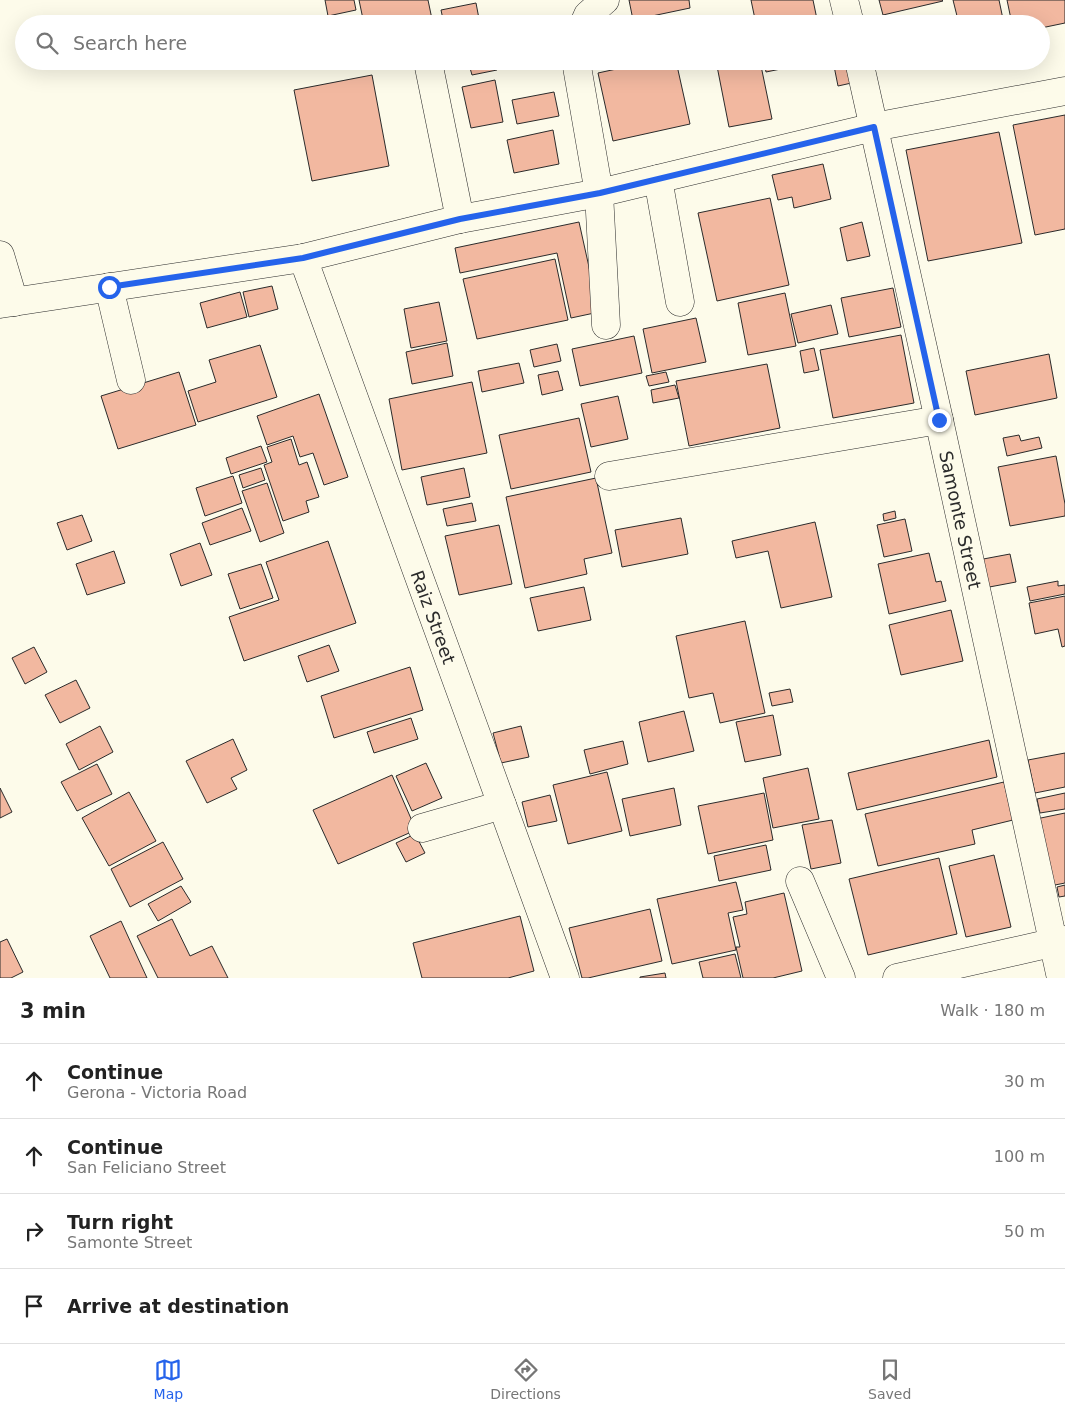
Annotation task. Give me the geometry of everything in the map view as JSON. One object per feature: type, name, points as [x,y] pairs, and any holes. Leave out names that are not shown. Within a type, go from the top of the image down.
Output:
[{"type":"street","points":[[588,15],[605,0]]},
{"type":"street","points":[[844,0],[848,15]]},
{"type":"street","points":[[429,70],[460,219]]},
{"type":"street","points":[[578,70],[600,193],[606,325]]},
{"type":"street","name":"Samonte Street","points":[[860,70],[1059,941],[1061,978]]},
{"type":"street","points":[[0,256],[7,303],[303,258],[460,219],[600,193],[874,127],[1065,91]]},
{"type":"street","points":[[658,179],[680,302]]},
{"type":"street","name":"Raiz Street","points":[[303,258],[565,978]]},
{"type":"street","points":[[109,287],[131,380]]},
{"type":"street","points":[[609,476],[939,420]]},
{"type":"street","points":[[422,828],[502,806]]},
{"type":"street","points":[[800,881],[841,978]]},
{"type":"street","points":[[897,978],[1059,941]]},
{"type":"building","points":[[325,0],[354,0],[356,10],[328,15]]},
{"type":"building","points":[[359,0],[428,0],[431,15],[362,15]]},
{"type":"building","points":[[629,0],[689,0],[690,8],[657,15],[632,15]]},
{"type":"building","points":[[751,0],[813,0],[816,15],[754,15]]},
{"type":"building","points":[[879,0],[942,0],[943,1],[883,15]]},
{"type":"building","points":[[953,0],[999,0],[1002,15],[957,15]]},
{"type":"building","points":[[1007,0],[1065,0],[1065,23],[1050,26],[1050,15],[1010,15]]},
{"type":"building","points":[[476,3],[478,15],[442,15],[441,10]]},
{"type":"building","points":[[471,70],[497,70],[472,75]]},
{"type":"building","points":[[612,70],[678,70],[690,124],[613,141],[598,73]]},
{"type":"building","points":[[718,70],[762,70],[772,119],[729,127]]},
{"type":"building","points":[[835,70],[854,70],[856,82],[838,86]]},
{"type":"building","points":[[372,75],[389,166],[312,181],[294,90]]},
{"type":"building","points":[[495,80],[503,122],[471,128],[462,87]]},
{"type":"building","points":[[554,92],[559,116],[517,124],[512,100]]},
{"type":"building","points":[[1065,115],[1065,229],[1035,235],[1013,125]]},
{"type":"building","points":[[553,130],[559,164],[514,173],[507,140]]},
{"type":"building","points":[[999,132],[1022,243],[928,261],[906,150]]},
{"type":"building","points":[[823,164],[831,199],[794,208],[792,197],[778,200],[772,175]]},
{"type":"building","points":[[770,198],[789,285],[717,301],[698,213]]},
{"type":"building","points":[[579,222],[599,312],[571,318],[557,253],[460,273],[455,248]]},
{"type":"building","points":[[862,222],[870,256],[847,261],[840,228]]},
{"type":"building","points":[[555,259],[568,320],[477,339],[463,279]]},
{"type":"building","points":[[272,286],[278,309],[249,317],[243,292]]},
{"type":"building","points":[[893,288],[901,327],[849,337],[841,298]]},
{"type":"building","points":[[240,292],[247,317],[207,328],[200,303]]},
{"type":"building","points":[[785,293],[796,346],[748,355],[738,303]]},
{"type":"building","points":[[439,302],[447,341],[411,348],[404,309]]},
{"type":"building","points":[[831,305],[838,334],[798,343],[791,314]]},
{"type":"building","points":[[696,318],[706,362],[652,373],[643,329]]},
{"type":"building","points":[[901,335],[914,403],[833,418],[820,350]]},
{"type":"building","points":[[634,336],[642,373],[580,386],[572,349]]},
{"type":"building","points":[[447,343],[453,376],[412,384],[406,352]]},
{"type":"building","points":[[557,344],[561,361],[534,367],[530,350]]},
{"type":"building","points":[[260,345],[277,397],[198,422],[188,391],[216,382],[209,360]]},
{"type":"building","points":[[814,348],[819,370],[804,373],[800,351]]},
{"type":"building","points":[[1049,354],[1057,398],[975,415],[966,371]]},
{"type":"building","points":[[519,363],[524,383],[482,392],[478,371]]},
{"type":"building","points":[[767,364],[780,428],[689,446],[676,381]]},
{"type":"building","points":[[558,371],[563,390],[542,395],[538,375]]},
{"type":"building","points":[[179,372],[196,425],[118,449],[101,396]]},
{"type":"building","points":[[666,372],[669,382],[649,386],[646,376]]},
{"type":"building","points":[[472,382],[487,453],[402,470],[389,399]]},
{"type":"building","points":[[675,385],[679,398],[653,403],[651,390]]},
{"type":"building","points":[[319,394],[348,477],[324,485],[313,453],[300,457],[293,436],[267,445],[257,416]]},
{"type":"building","points":[[618,396],[628,439],[591,447],[581,404]]},
{"type":"building","points":[[579,418],[591,472],[511,489],[499,435]]},
{"type":"building","points":[[1019,435],[1021,441],[1039,437],[1042,448],[1007,456],[1003,438]]},
{"type":"building","points":[[291,439],[299,465],[307,462],[319,497],[306,501],[309,512],[283,521],[264,465],[272,462],[267,447]]},
{"type":"building","points":[[261,446],[267,462],[231,474],[226,458]]},
{"type":"building","points":[[1056,456],[1065,504],[1065,516],[1010,526],[998,467]]},
{"type":"building","points":[[261,468],[265,480],[243,488],[239,475]]},
{"type":"building","points":[[464,468],[470,497],[427,505],[421,477]]},
{"type":"building","points":[[233,476],[242,503],[205,516],[196,488]]},
{"type":"building","points":[[596,478],[612,553],[584,559],[587,574],[525,588],[506,497]]},
{"type":"building","points":[[267,483],[284,533],[260,542],[242,491]]},
{"type":"building","points":[[472,503],[476,521],[447,526],[443,509]]},
{"type":"building","points":[[242,508],[251,531],[210,545],[202,523]]},
{"type":"building","points":[[895,511],[896,518],[884,521],[883,514]]},
{"type":"building","points":[[82,515],[92,541],[67,550],[57,523]]},
{"type":"building","points":[[681,518],[688,554],[622,567],[615,530]]},
{"type":"building","points":[[905,519],[912,551],[884,557],[877,525]]},
{"type":"building","points":[[815,522],[832,597],[781,608],[768,551],[736,558],[732,541]]},
{"type":"building","points":[[499,525],[512,584],[459,595],[445,536]]},
{"type":"building","points":[[328,541],[356,623],[244,661],[229,617],[279,600],[266,562]]},
{"type":"building","points":[[200,543],[212,575],[181,586],[170,554]]},
{"type":"building","points":[[114,551],[125,583],[87,595],[76,564]]},
{"type":"building","points":[[929,553],[936,582],[941,581],[946,601],[889,614],[878,564]]},
{"type":"building","points":[[1010,554],[1016,582],[984,588],[978,560]]},
{"type":"building","points":[[261,564],[273,598],[240,609],[228,574]]},
{"type":"building","points":[[1058,581],[1058,586],[1065,585],[1065,594],[1030,601],[1027,587]]},
{"type":"building","points":[[584,587],[591,620],[538,631],[530,598]]},
{"type":"building","points":[[1065,596],[1065,646],[1062,647],[1058,629],[1035,634],[1029,603]]},
{"type":"building","points":[[951,610],[963,661],[901,675],[889,625]]},
{"type":"building","points":[[745,621],[765,713],[720,723],[713,693],[689,698],[676,636]]},
{"type":"building","points":[[329,645],[339,671],[307,682],[298,656]]},
{"type":"building","points":[[34,647],[47,672],[25,684],[12,658]]},
{"type":"building","points":[[410,667],[423,710],[334,738],[321,696]]},
{"type":"building","points":[[76,680],[90,708],[60,723],[45,695]]},
{"type":"building","points":[[790,689],[793,702],[772,706],[769,693]]},
{"type":"building","points":[[684,711],[694,751],[648,762],[639,722]]},
{"type":"building","points":[[773,715],[781,755],[745,762],[736,722]]},
{"type":"building","points":[[411,718],[418,739],[374,753],[367,732]]},
{"type":"building","points":[[100,726],[113,752],[79,770],[66,744]]},
{"type":"building","points":[[521,726],[529,757],[501,763],[493,733]]},
{"type":"building","points":[[233,739],[247,770],[231,778],[237,789],[207,803],[186,761]]},
{"type":"building","points":[[989,740],[997,777],[857,810],[848,773]]},
{"type":"building","points":[[623,741],[628,764],[590,774],[584,750]]},
{"type":"building","points":[[1065,753],[1065,787],[1035,793],[1028,760]]},
{"type":"building","points":[[426,763],[442,798],[412,811],[396,776]]},
{"type":"building","points":[[97,764],[112,794],[77,811],[61,782]]},
{"type":"building","points":[[808,768],[819,819],[773,828],[763,778]]},
{"type":"building","points":[[607,772],[622,831],[568,844],[553,785]]},
{"type":"building","points":[[392,775],[416,830],[338,864],[313,810]]},
{"type":"building","points":[[1004,782],[1013,820],[972,830],[975,844],[878,866],[865,814]]},
{"type":"building","points":[[0,788],[12,812],[0,818]]},
{"type":"building","points":[[674,788],[681,825],[630,836],[622,799]]},
{"type":"building","points":[[129,792],[156,841],[109,866],[82,818]]},
{"type":"building","points":[[764,793],[773,840],[708,854],[698,806]]},
{"type":"building","points":[[1065,793],[1065,809],[1040,813],[1037,799]]},
{"type":"building","points":[[550,795],[557,821],[528,827],[522,802]]},
{"type":"building","points":[[1065,813],[1065,883],[1050,886],[1036,819]]},
{"type":"building","points":[[832,820],[841,863],[811,869],[802,825]]},
{"type":"building","points":[[415,834],[425,853],[406,862],[396,843]]},
{"type":"building","points":[[163,842],[183,879],[130,907],[111,869]]},
{"type":"building","points":[[766,845],[771,870],[719,881],[714,856]]},
{"type":"building","points":[[994,855],[1011,927],[966,937],[949,866]]},
{"type":"building","points":[[939,858],[957,934],[868,955],[849,879]]},
{"type":"building","points":[[736,882],[743,910],[728,913],[736,950],[672,964],[657,899]]},
{"type":"building","points":[[1065,885],[1065,896],[1059,897],[1057,887]]},
{"type":"building","points":[[181,886],[191,902],[158,921],[148,904]]},
{"type":"building","points":[[784,893],[802,971],[773,978],[743,978],[736,947],[740,947],[733,917],[747,914],[745,902]]},
{"type":"building","points":[[650,909],[662,961],[582,978],[569,928]]},
{"type":"building","points":[[520,916],[534,971],[508,978],[422,978],[413,943]]},
{"type":"building","points":[[172,919],[190,956],[212,946],[228,978],[158,978],[137,936]]},
{"type":"building","points":[[121,921],[147,978],[110,978],[90,936]]},
{"type":"building","points":[[7,939],[23,972],[11,978],[0,978],[0,942]]},
{"type":"building","points":[[735,954],[741,978],[703,978],[699,962]]},
{"type":"building","points":[[665,973],[666,978],[640,978],[640,977]]},
{"type":"route","points":[[109,287],[303,258],[460,219],[600,193],[874,127],[939,420]]}]
